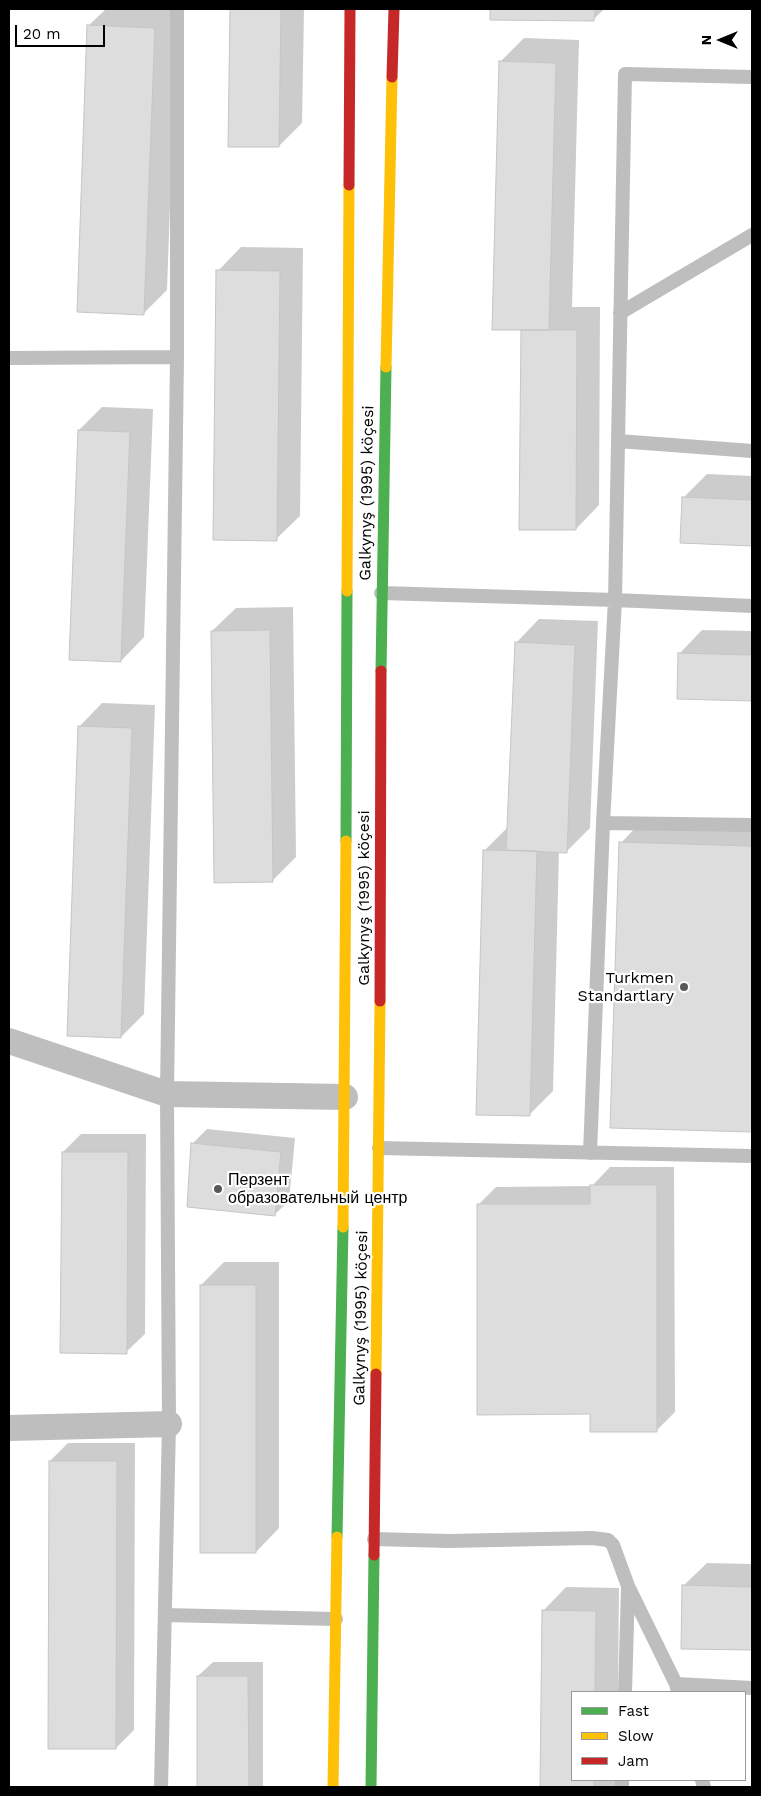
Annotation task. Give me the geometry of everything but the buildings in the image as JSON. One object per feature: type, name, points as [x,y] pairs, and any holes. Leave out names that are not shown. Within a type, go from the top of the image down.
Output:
[{"type":"main road","name":"Galkynyş (1995) köçesi","points":[[333,1787],[345,1097],[350,9]]},
{"type":"main road","name":"Galkynyş (1995) köçesi","points":[[371,1787],[380,1148],[382,593],[394,9]]},
{"type":"street","points":[[9,1041],[167,1094],[345,1097]]},
{"type":"street","points":[[9,1428],[169,1424]]},
{"type":"lane","points":[[161,1787],[169,1424],[167,1094],[177,357],[177,9]]},
{"type":"lane","points":[[590,1153],[603,824],[615,600],[625,74],[752,76]]},
{"type":"lane","points":[[620,313],[752,235]]},
{"type":"lane","points":[[9,358],[177,357]]},
{"type":"lane","points":[[618,441],[752,451]]},
{"type":"lane","points":[[382,593],[752,606]]},
{"type":"lane","points":[[603,824],[752,825]]},
{"type":"lane","points":[[380,1148],[752,1156]]},
{"type":"lane","points":[[374,1539],[448,1541],[592,1538],[608,1540],[613,1544],[628,1586],[677,1688],[752,1688]]},
{"type":"lane","points":[[625,1691],[628,1586]]},
{"type":"lane","points":[[165,1614],[336,1618]]},
{"type":"traffic: fast","points":[[381,671],[386,367]]},
{"type":"traffic: fast","points":[[346,841],[347,591]]},
{"type":"traffic: fast","points":[[337,1537],[343,1227]]},
{"type":"traffic: fast","points":[[371,1787],[374,1555]]},
{"type":"traffic: slow","points":[[386,367],[392,77]]},
{"type":"traffic: slow","points":[[347,591],[349,185]]},
{"type":"traffic: slow","points":[[343,1227],[346,841]]},
{"type":"traffic: slow","points":[[376,1374],[380,1001]]},
{"type":"traffic: slow","points":[[333,1787],[337,1537]]},
{"type":"traffic: jam","points":[[349,185],[350,9]]},
{"type":"traffic: jam","points":[[392,77],[394,9]]},
{"type":"traffic: jam","points":[[380,1001],[381,671]]},
{"type":"traffic: jam","points":[[374,1555],[376,1374]]},
{"type":"place","name":"Turkmen Standartlary","points":[[684,987]]},
{"type":"place","name":"Перзент образовательный центр","points":[[218,1189]]}]
